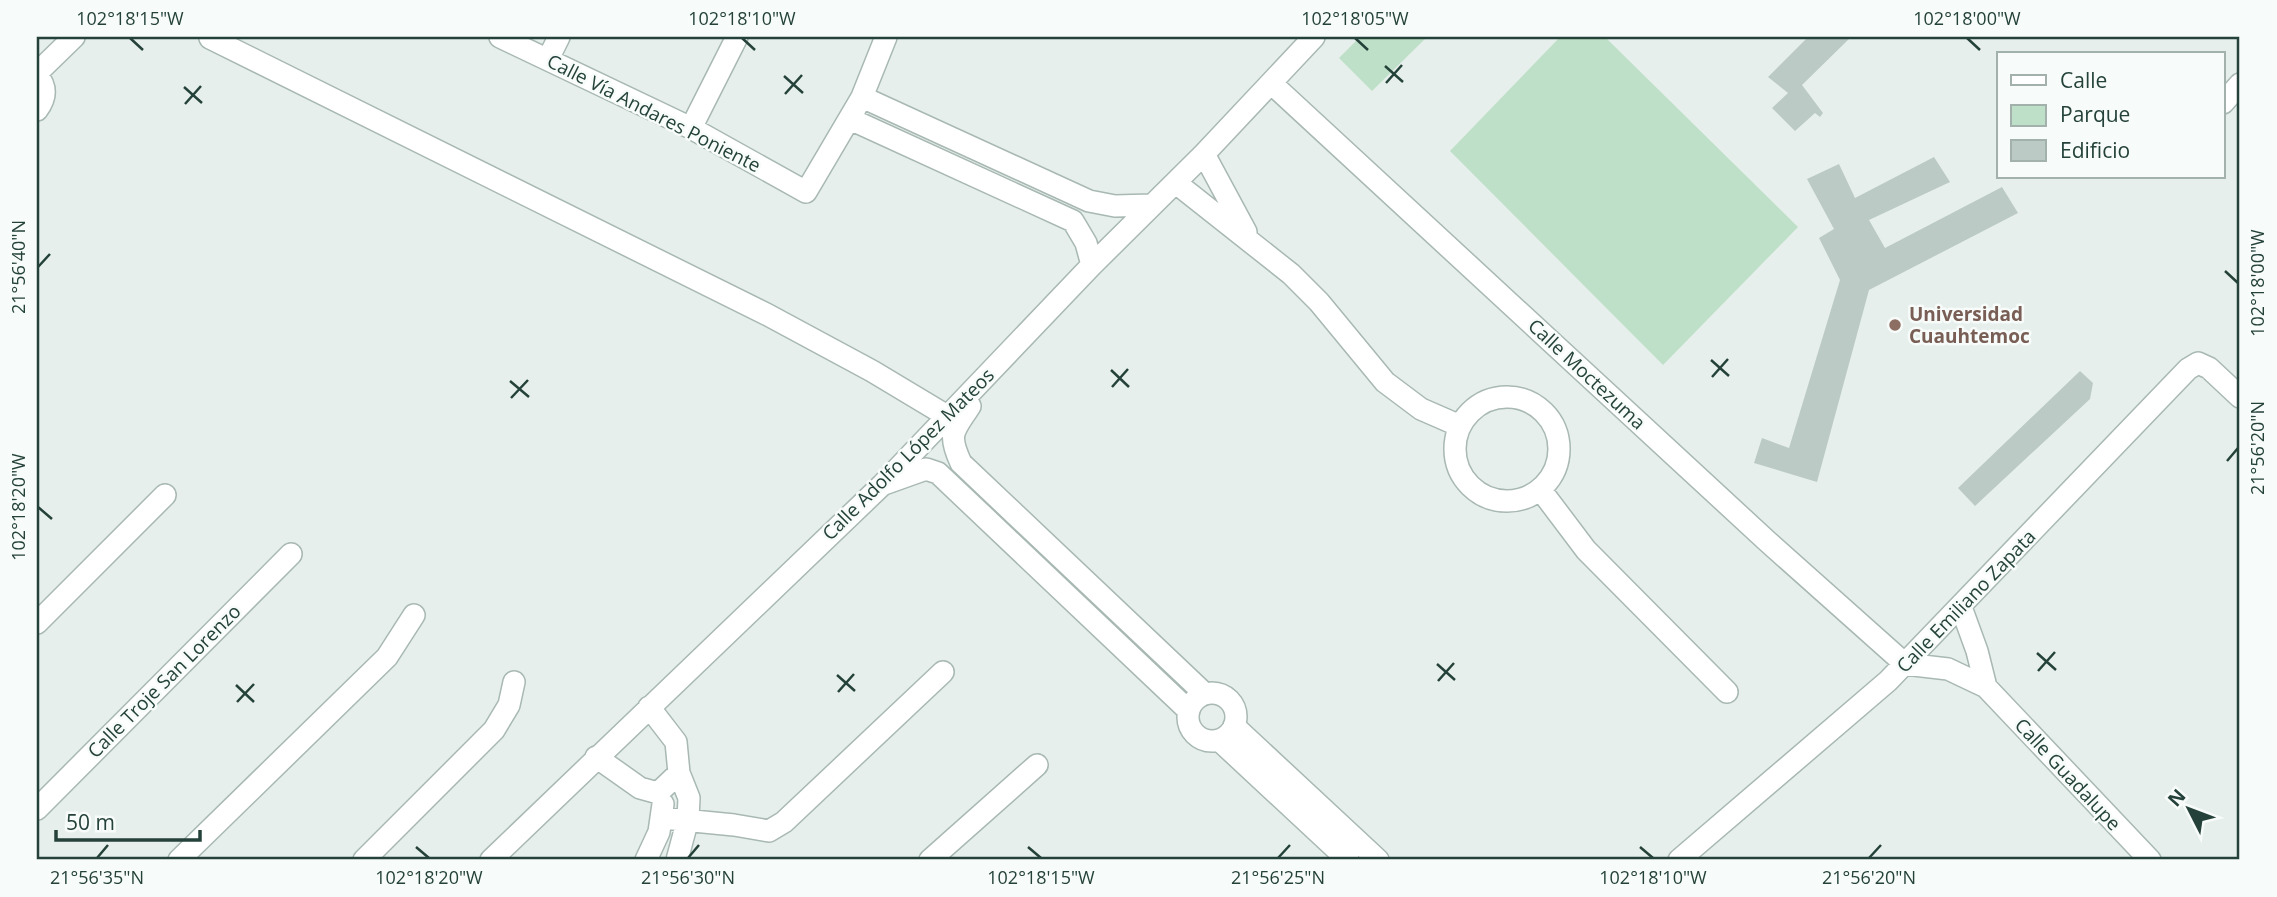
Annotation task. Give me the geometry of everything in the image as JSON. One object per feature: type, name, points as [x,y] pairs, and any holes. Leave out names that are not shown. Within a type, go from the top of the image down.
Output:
[{"type":"street","points":[[37,110],[43,100],[44,90],[37,74],[74,37]]},
{"type":"street","name":"Calle Vía Andares Poniente","points":[[500,37],[691,128],[806,192],[850,119]]},
{"type":"street","points":[[548,59],[559,37]]},
{"type":"street","points":[[691,128],[737,37]]},
{"type":"street","points":[[886,37],[862,97],[850,119],[1073,222],[1086,243],[1092,265]]},
{"type":"street","name":"Calle Adolfo López Mateos","points":[[491,860],[882,485],[1314,37]]},
{"type":"street","points":[[210,38],[768,315],[947,416]]},
{"type":"street","name":"Calle Moctezuma","points":[[1271,83],[1767,541],[1905,664]]},
{"type":"street","points":[[2224,102],[2240,84]]},
{"type":"street","points":[[862,97],[1089,201],[1115,206],[1151,205]]},
{"type":"street","points":[[1204,154],[1252,243]]},
{"type":"street","points":[[1176,183],[1291,274],[1319,302],[1385,382],[1421,410],[1461,426]]},
{"type":"street","name":"Calle Emiliano Zapata","points":[[1679,860],[1905,664],[2189,369],[2198,363],[2208,368],[2240,397]]},
{"type":"street","points":[[976,387],[969,408],[956,425],[953,445],[961,463],[1205,694],[1220,695],[1227,699],[1235,711],[1226,733],[1212,741],[1198,737],[1190,725],[1189,711],[1192,704],[1205,694]]},
{"type":"street","points":[[1499,397],[1532,402],[1545,412],[1555,426],[1559,442],[1558,459],[1552,476],[1540,489],[1525,498],[1508,501],[1490,498],[1475,490],[1463,477],[1456,461],[1455,443],[1461,426],[1470,412],[1483,402],[1499,397]]},
{"type":"street","points":[[882,485],[926,469],[938,473],[1189,711]]},
{"type":"street","points":[[1540,489],[1586,550],[1727,692]]},
{"type":"street","points":[[37,623],[166,495]]},
{"type":"street","name":"Calle Troje San Lorenzo","points":[[37,808],[291,554]]},
{"type":"street","points":[[1076,604],[1092,587]]},
{"type":"street","name":"Calle Guadalupe","points":[[1961,607],[1977,651],[1986,687]]},
{"type":"street","points":[[179,860],[387,657],[414,615]]},
{"type":"street","name":"Calle Guadalupe","points":[[1905,664],[1948,669],[1986,687],[2150,860]]},
{"type":"street","points":[[663,818],[769,831],[784,822],[943,672]]},
{"type":"street","points":[[364,860],[494,730],[509,705],[514,682]]},
{"type":"street","points":[[649,707],[676,742],[679,774],[689,798],[688,819],[677,860]]},
{"type":"street","points":[[1226,733],[1345,848],[1378,860]]},
{"type":"street","points":[[596,757],[640,788],[658,793]]},
{"type":"street","points":[[930,860],[1037,765]]},
{"type":"street","points":[[658,793],[679,774]]},
{"type":"street","points":[[646,860],[663,818],[663,804],[658,793]]},
{"type":"green space","points":[[1360,37],[1427,37],[1372,91],[1339,58]]},
{"type":"green space","points":[[1560,37],[1605,37],[1798,227],[1663,365],[1450,151]]},
{"type":"building","points":[[1808,37],[1851,37],[1802,85],[1823,113],[1820,117],[1815,113],[1795,131],[1772,108],[1788,93],[1768,77]]},
{"type":"building","points":[[1934,157],[1950,182],[1869,220],[1885,248],[2002,187],[2018,213],[1869,290],[1817,482],[1754,463],[1762,438],[1789,448],[1840,280],[1819,238],[1834,229],[1807,179],[1839,164],[1855,198]]},
{"type":"building","points":[[2080,371],[2093,383],[2090,399],[1975,506],[1958,488]]},
{"type":"place","name":"Universidad Cuauhtemoc","points":[[1895,325]]}]
